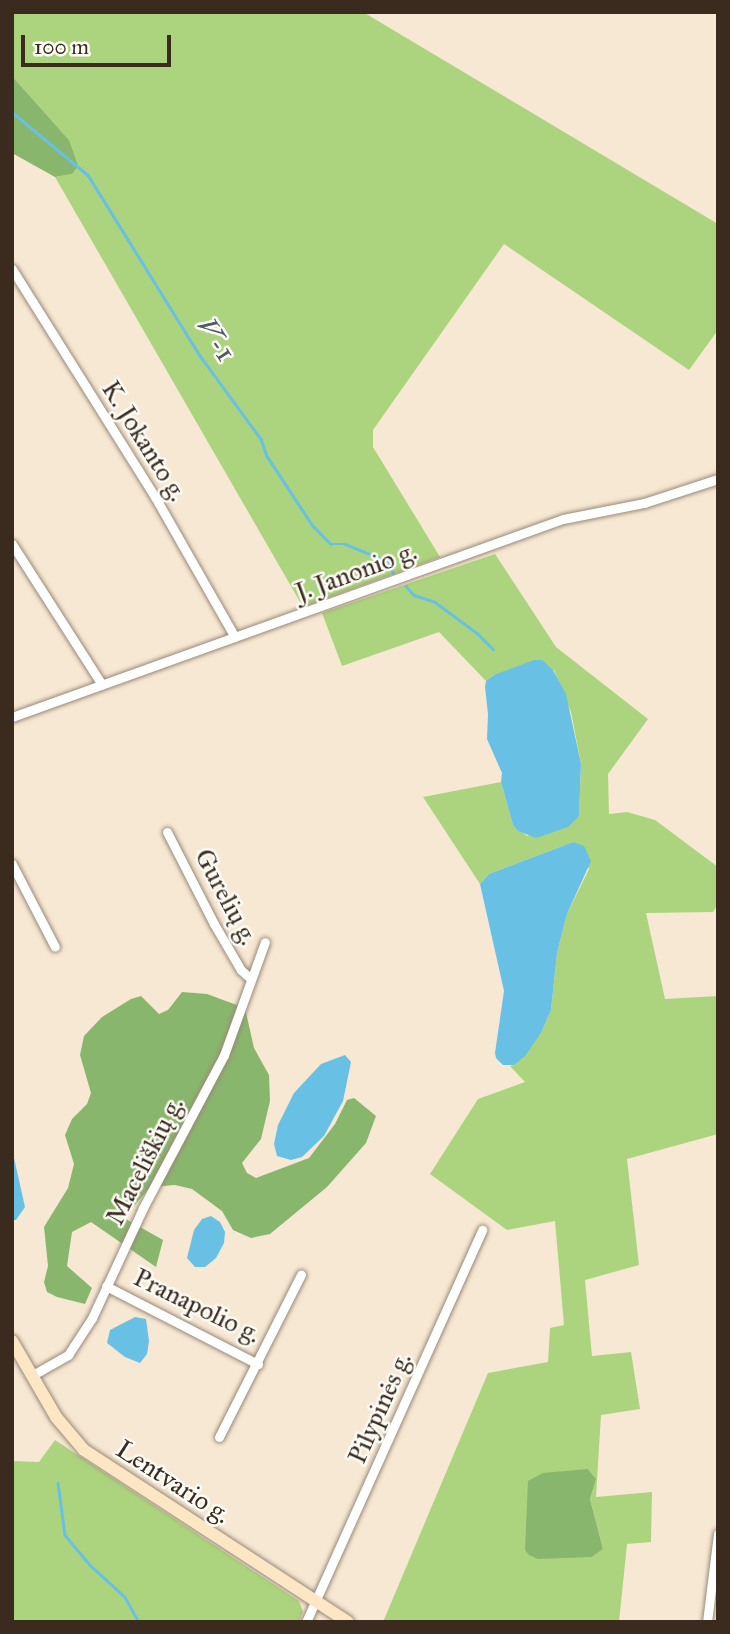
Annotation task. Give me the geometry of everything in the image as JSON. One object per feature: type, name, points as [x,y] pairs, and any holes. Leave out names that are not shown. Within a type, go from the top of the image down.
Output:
[{"type":"main road","name":"Lentvario g.","points":[[12,1341],[56,1417],[85,1450],[348,1622]]},
{"type":"street","name":"K. Jokanto g.","points":[[12,269],[155,497],[235,637]]},
{"type":"street","name":"J. Janonio g.","points":[[12,717],[563,519],[644,503],[718,479]]},
{"type":"street","points":[[12,544],[102,685]]},
{"type":"street","name":"Gurelių g.","points":[[167,832],[214,924],[241,970],[251,979]]},
{"type":"street","points":[[12,864],[55,947]]},
{"type":"street","name":"Maceliškių g.","points":[[31,1377],[58,1362],[76,1344],[143,1208],[224,1055],[265,942]]},
{"type":"street","name":"Pilypinės g.","points":[[306,1622],[482,1230]]},
{"type":"street","name":"Pranapolio g.","points":[[106,1286],[258,1364],[301,1275]]},
{"type":"street","points":[[219,1437],[258,1364]]},
{"type":"street","points":[[707,1622],[718,1534]]},
{"type":"green space","points":[[12,12],[363,12],[718,224],[718,330],[689,370],[504,244],[373,430],[373,447],[440,557],[303,607],[55,177],[72,174],[69,140],[12,76]]},
{"type":"green space","points":[[12,76],[69,140],[78,166],[72,174],[55,177],[12,153]]},
{"type":"green space","points":[[495,554],[556,647],[648,719],[608,774],[609,814],[627,812],[655,820],[718,867],[718,904],[713,912],[646,913],[665,999],[718,996],[718,1134],[627,1159],[639,1265],[585,1280],[592,1356],[631,1352],[640,1409],[601,1415],[596,1497],[652,1492],[651,1542],[627,1544],[619,1622],[383,1622],[488,1373],[548,1362],[550,1328],[564,1325],[555,1221],[507,1230],[430,1174],[478,1099],[525,1082],[510,1066],[514,1065],[541,1033],[551,1010],[557,953],[567,914],[589,869],[573,842],[489,874],[480,884],[423,797],[501,782],[513,825],[527,836],[579,816],[581,764],[571,712],[554,670],[494,675],[486,681],[439,632],[342,666],[322,613]],"holes":[[[588,1469],[596,1479],[590,1499],[603,1549],[592,1557]]]},
{"type":"green space","points":[[182,992],[207,994],[245,1008],[254,1048],[269,1075],[270,1101],[261,1139],[242,1163],[247,1173],[256,1178],[309,1158],[335,1124],[347,1100],[354,1098],[376,1116],[366,1143],[327,1187],[270,1234],[251,1238],[233,1230],[222,1211],[192,1189],[175,1185],[150,1187],[124,1218],[163,1240],[156,1267],[91,1222],[72,1232],[67,1266],[92,1288],[85,1304],[57,1297],[47,1292],[44,1282],[48,1266],[44,1227],[68,1188],[74,1164],[65,1135],[72,1119],[87,1104],[91,1093],[80,1055],[84,1036],[102,1017],[131,999],[141,996],[159,1014],[168,1010]]},
{"type":"green space","points":[[55,1440],[299,1601],[303,1612],[299,1622],[12,1622],[12,1461],[39,1462]]},
{"type":"green space","points":[[588,1469],[596,1479],[590,1499],[603,1549],[592,1557],[538,1559],[529,1555],[525,1550],[528,1481],[543,1473]]},
{"type":"water","points":[[534,660],[542,660],[553,670],[566,694],[581,764],[579,816],[568,827],[536,838],[518,831],[513,825],[501,782],[502,773],[487,739],[485,687],[486,681],[494,675]]},
{"type":"water","points":[[573,842],[584,846],[591,861],[567,914],[557,953],[551,1010],[541,1033],[525,1056],[514,1065],[503,1065],[495,1053],[504,991],[480,884],[489,874]]},
{"type":"water","points":[[345,1055],[351,1062],[343,1101],[324,1136],[302,1157],[291,1160],[277,1156],[274,1144],[278,1125],[294,1093],[321,1064]]},
{"type":"water","points":[[12,1149],[25,1207],[16,1220],[12,1220]]},
{"type":"water","points":[[211,1216],[220,1222],[225,1232],[224,1243],[216,1258],[205,1267],[195,1267],[187,1258],[194,1230],[202,1219]]},
{"type":"water","points":[[135,1317],[146,1319],[149,1341],[147,1354],[140,1363],[125,1357],[107,1343],[110,1330]]},
{"type":"waterway","name":"V-1","points":[[12,112],[88,175],[201,357],[261,439],[267,456],[313,526],[331,544],[345,544],[387,561],[393,572]]},
{"type":"waterway","name":"V-1","points":[[406,586],[414,595],[435,602],[477,633],[493,649]]},
{"type":"waterway","points":[[58,1483],[65,1535],[90,1565],[125,1597],[139,1622]]}]
